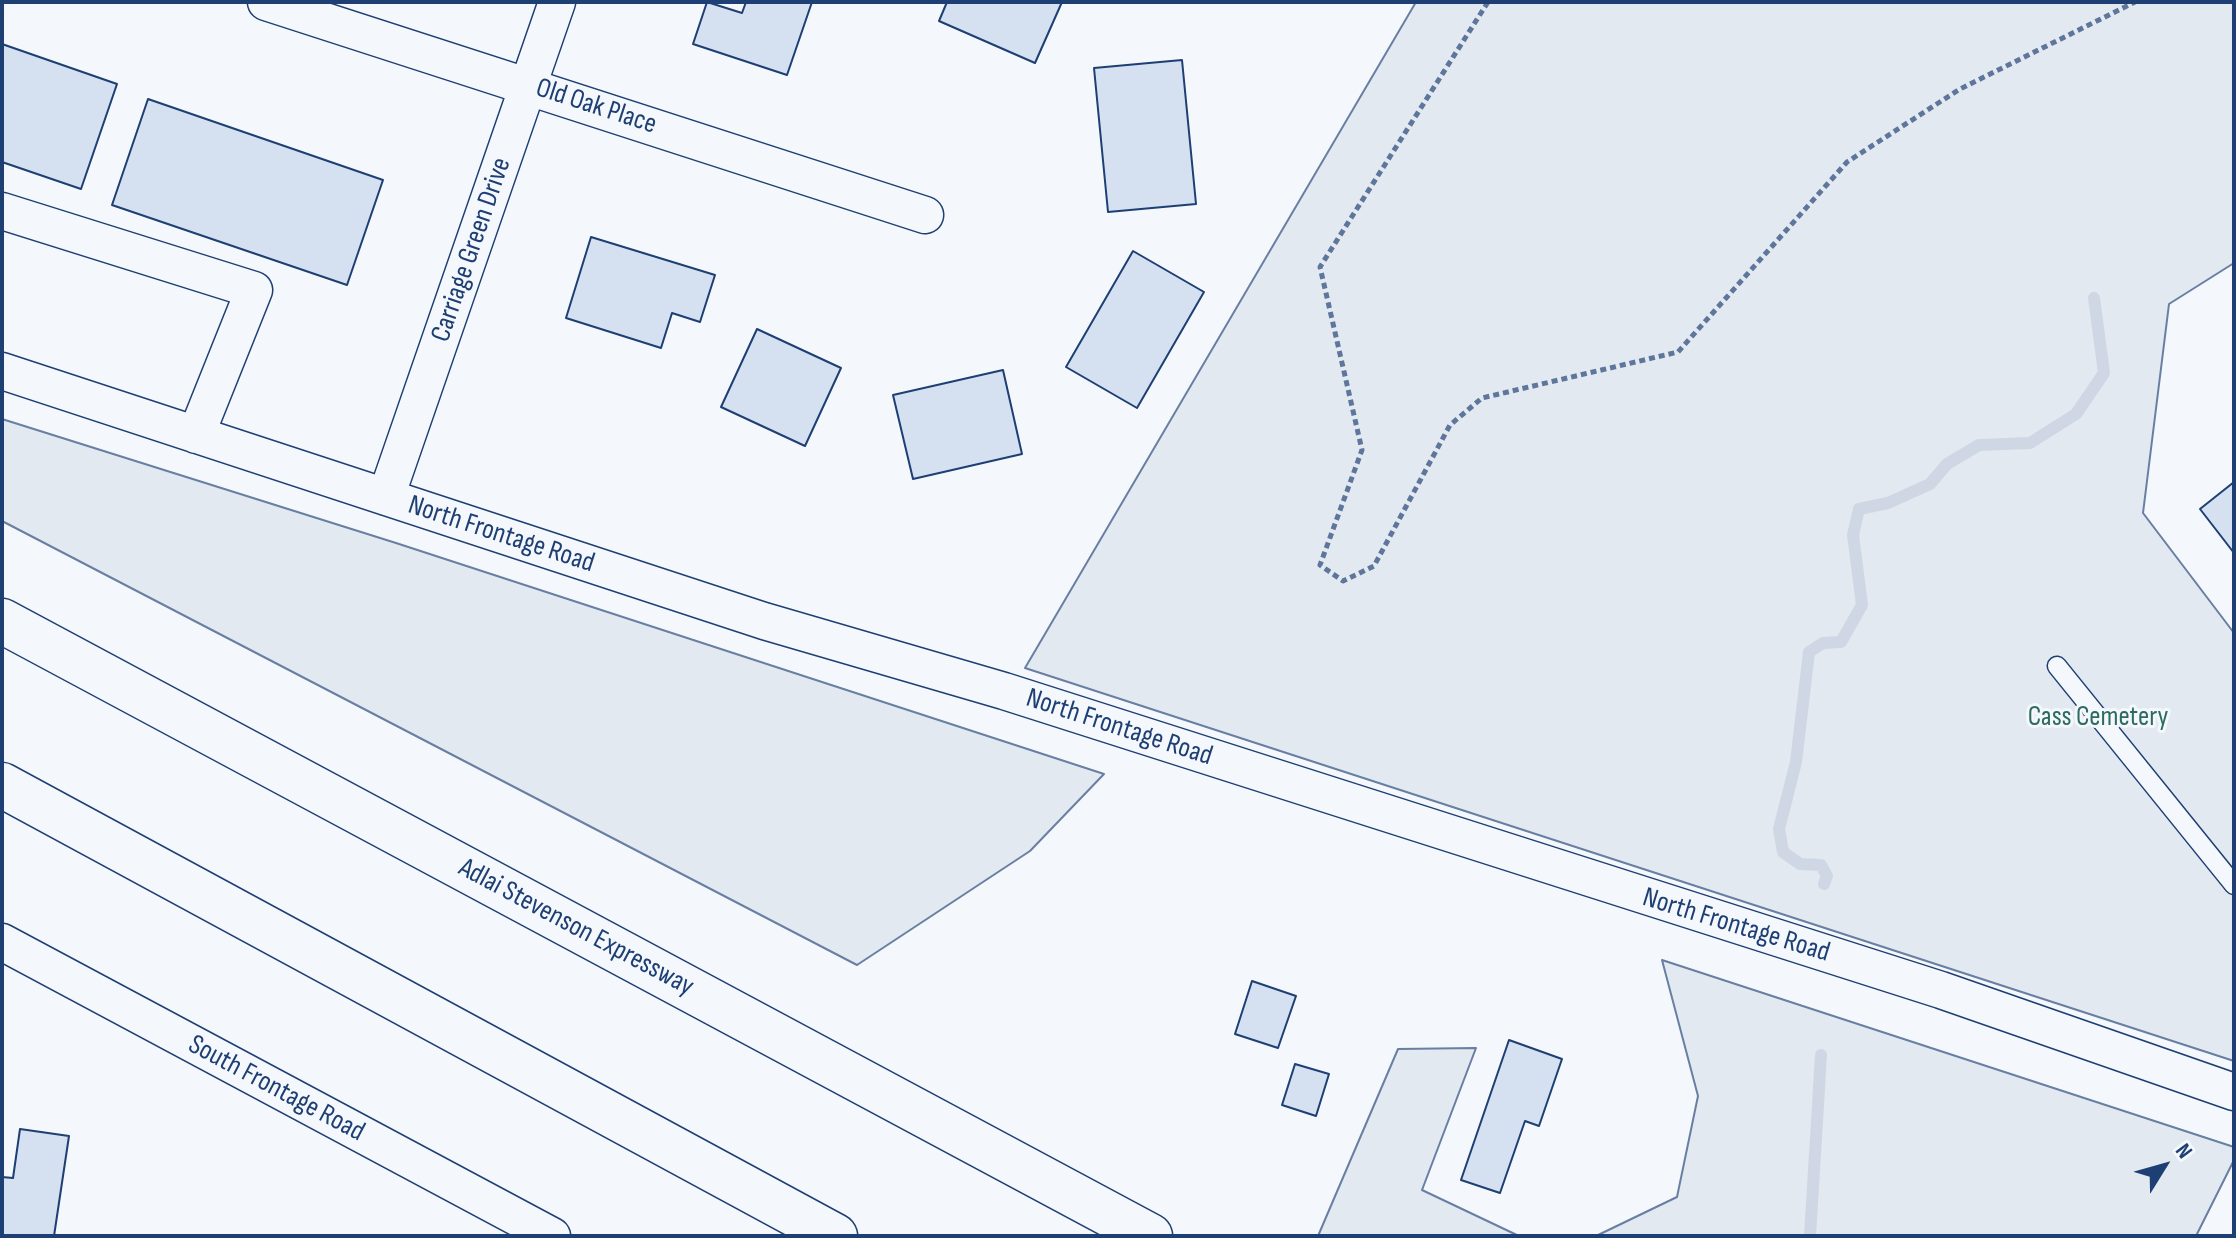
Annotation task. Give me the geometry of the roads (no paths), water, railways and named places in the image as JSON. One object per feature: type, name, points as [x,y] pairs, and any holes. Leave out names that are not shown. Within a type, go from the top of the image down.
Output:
[{"type":"highway","name":"Adlai Stevenson Expressway","points":[[2,621],[1150,1236]]},
{"type":"highway","points":[[2,785],[835,1236]]},
{"type":"street","name":"Old Oak Place","points":[[266,2],[925,215]]},
{"type":"street","name":"Carriage Green Drive","points":[[386,497],[557,2]]},
{"type":"street","points":[[2,211],[254,290],[196,435]]},
{"type":"street","name":"North Frontage Road","points":[[2,371],[764,621],[1004,691],[1941,990],[2234,1092]]},
{"type":"street","name":"South Frontage Road","points":[[2,942],[552,1236]]},
{"type":"lane","points":[[2057,666],[2234,885]]},
{"type":"waterway","points":[[1824,884],[1827,876],[1821,865],[1800,864],[1783,852],[1779,829],[1796,762],[1809,652],[1823,643],[1841,642],[1862,605],[1853,535],[1859,509],[1888,503],[1930,484],[1947,464],[1979,445],[2030,443],[2076,414],[2104,373],[2094,298]]},
{"type":"waterway","points":[[1810,1236],[1821,1055]]},
{"type":"park label","name":"Cass Cemetery","points":[[2098,718]]}]
